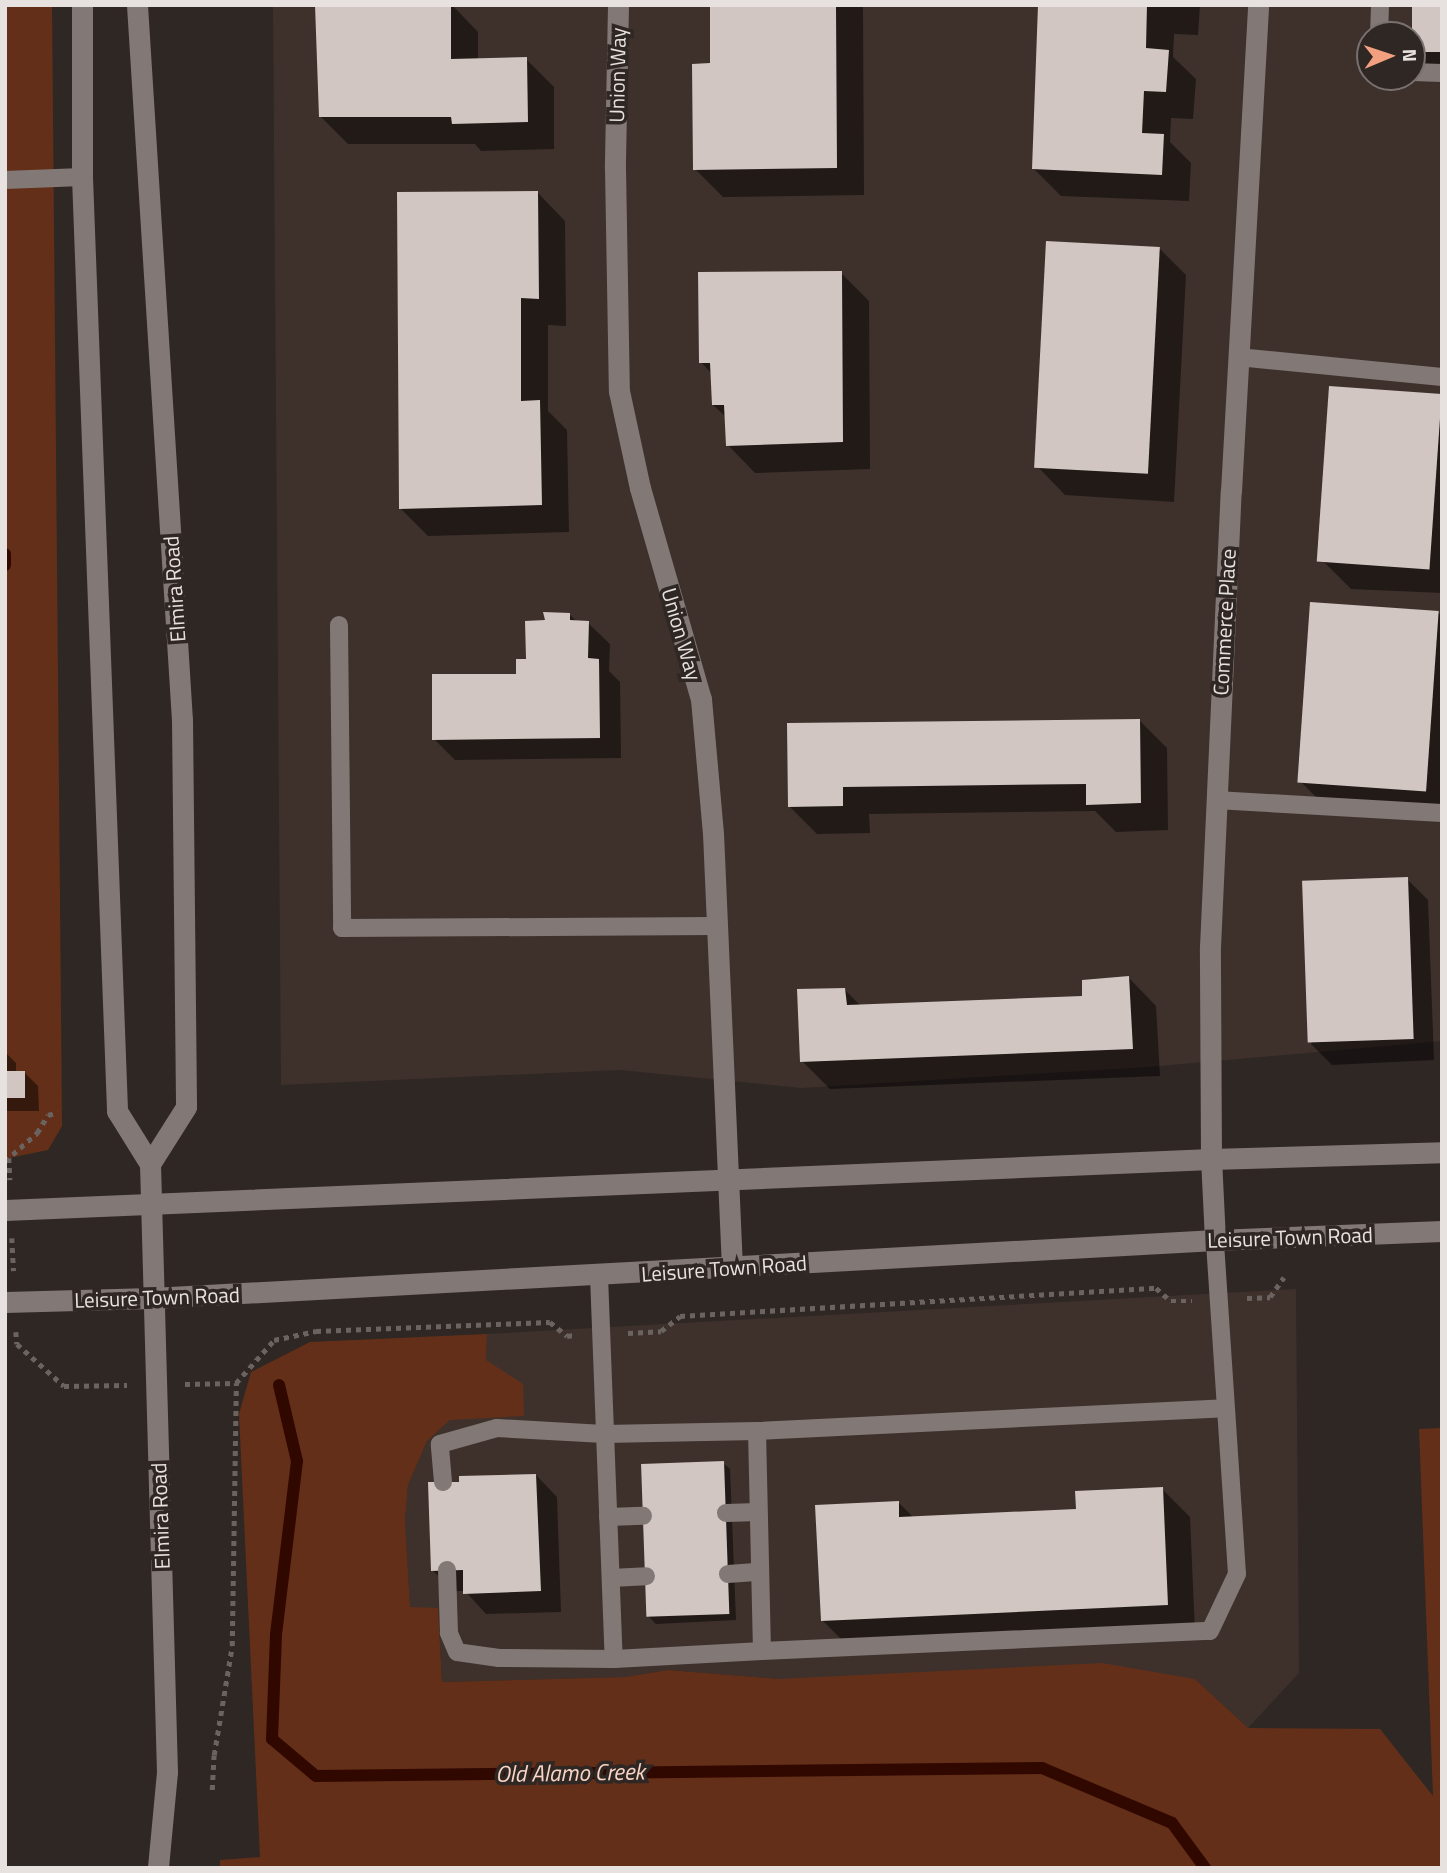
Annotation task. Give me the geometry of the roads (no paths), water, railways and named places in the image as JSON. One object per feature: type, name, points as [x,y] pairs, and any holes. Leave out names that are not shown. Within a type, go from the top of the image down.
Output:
[{"type":"main road","points":[[82,5],[82,177],[117,1111],[150,1164]]},
{"type":"main road","name":"Elmira Road","points":[[137,5],[181,706],[183,775],[186,1107],[150,1164],[167,1772],[158,1868]]},
{"type":"main road","name":"Union Way","points":[[618,5],[615,169],[619,391],[640,488],[701,699],[710,773],[732,1267]]},
{"type":"main road","name":"Commerce Place","points":[[1215,1240],[1210,1159],[1210,947],[1258,5]]},
{"type":"main road","points":[[5,1210],[1210,1159],[1442,1152]]},
{"type":"main road","name":"Leisure Town Road","points":[[5,1302],[152,1298],[599,1276],[1215,1240],[1442,1231]]},
{"type":"lane","points":[[5,180],[82,177]]},
{"type":"lane","points":[[1238,357],[1442,377]]},
{"type":"lane","points":[[340,625],[342,928],[716,926]]},
{"type":"lane","points":[[1216,800],[1442,813]]},
{"type":"lane","points":[[447,1570],[449,1633],[457,1652],[499,1658],[614,1659],[1210,1632],[1237,1574],[1215,1240]]},
{"type":"lane","points":[[599,1276],[614,1659]]},
{"type":"lane","points":[[443,1482],[440,1444],[497,1428],[604,1434],[757,1431],[1224,1408]]},
{"type":"lane","points":[[757,1431],[762,1651]]},
{"type":"lane","points":[[726,1513],[758,1511]]},
{"type":"lane","points":[[608,1517],[643,1516]]},
{"type":"lane","points":[[728,1574],[759,1572]]},
{"type":"lane","points":[[611,1577],[646,1576]]},
{"type":"waterway","name":"Old Alamo Creek","points":[[5,554],[5,565]]},
{"type":"waterway","name":"Old Alamo Creek","points":[[279,1385],[297,1461],[276,1635],[272,1739],[316,1776],[1042,1768],[1172,1823],[1205,1868]]}]
